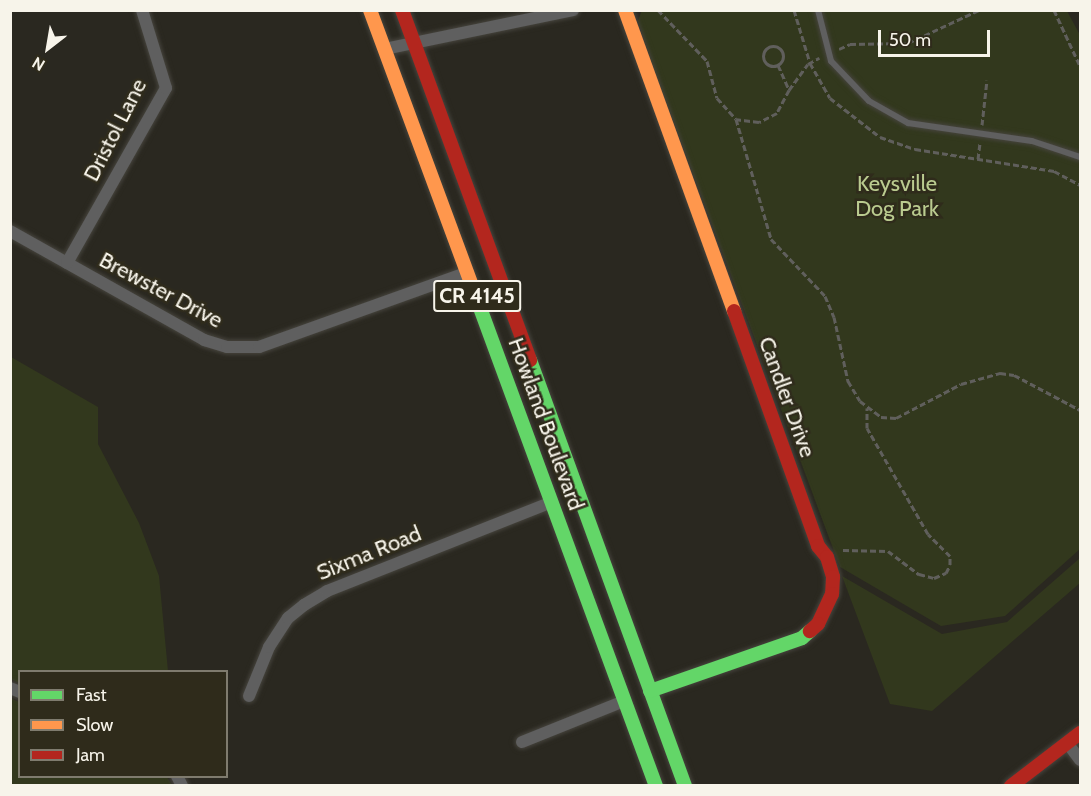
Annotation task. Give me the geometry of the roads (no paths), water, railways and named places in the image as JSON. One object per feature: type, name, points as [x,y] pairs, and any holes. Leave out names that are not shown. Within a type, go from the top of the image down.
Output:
[{"type":"main road","name":"Howland Boulevard","points":[[370,10],[656,786]]},
{"type":"main road","name":"Howland Boulevard","points":[[402,10],[685,786]]},
{"type":"main road","name":"Candler Drive","points":[[625,10],[818,546],[827,557],[833,577],[832,594],[818,624],[802,638],[650,691]]},
{"type":"main road","points":[[1011,786],[1080,733]]},
{"type":"street","name":"Dristol Lane","points":[[67,262],[166,88],[142,10]]},
{"type":"street","points":[[385,49],[573,10]]},
{"type":"street","name":"Brewster Drive","points":[[10,231],[204,340],[227,347],[259,347],[468,272]]},
{"type":"street","name":"Sixma Road","points":[[249,696],[269,647],[288,618],[304,605],[327,591],[552,502]]},
{"type":"street","points":[[522,742],[624,701]]},
{"type":"street","points":[[1068,744],[1080,760]]},
{"type":"lane","points":[[818,10],[831,61],[869,101],[908,123],[1032,141],[1080,157]]},
{"type":"park label","name":"Keysville Dog Park","points":[[897,196]]}]
